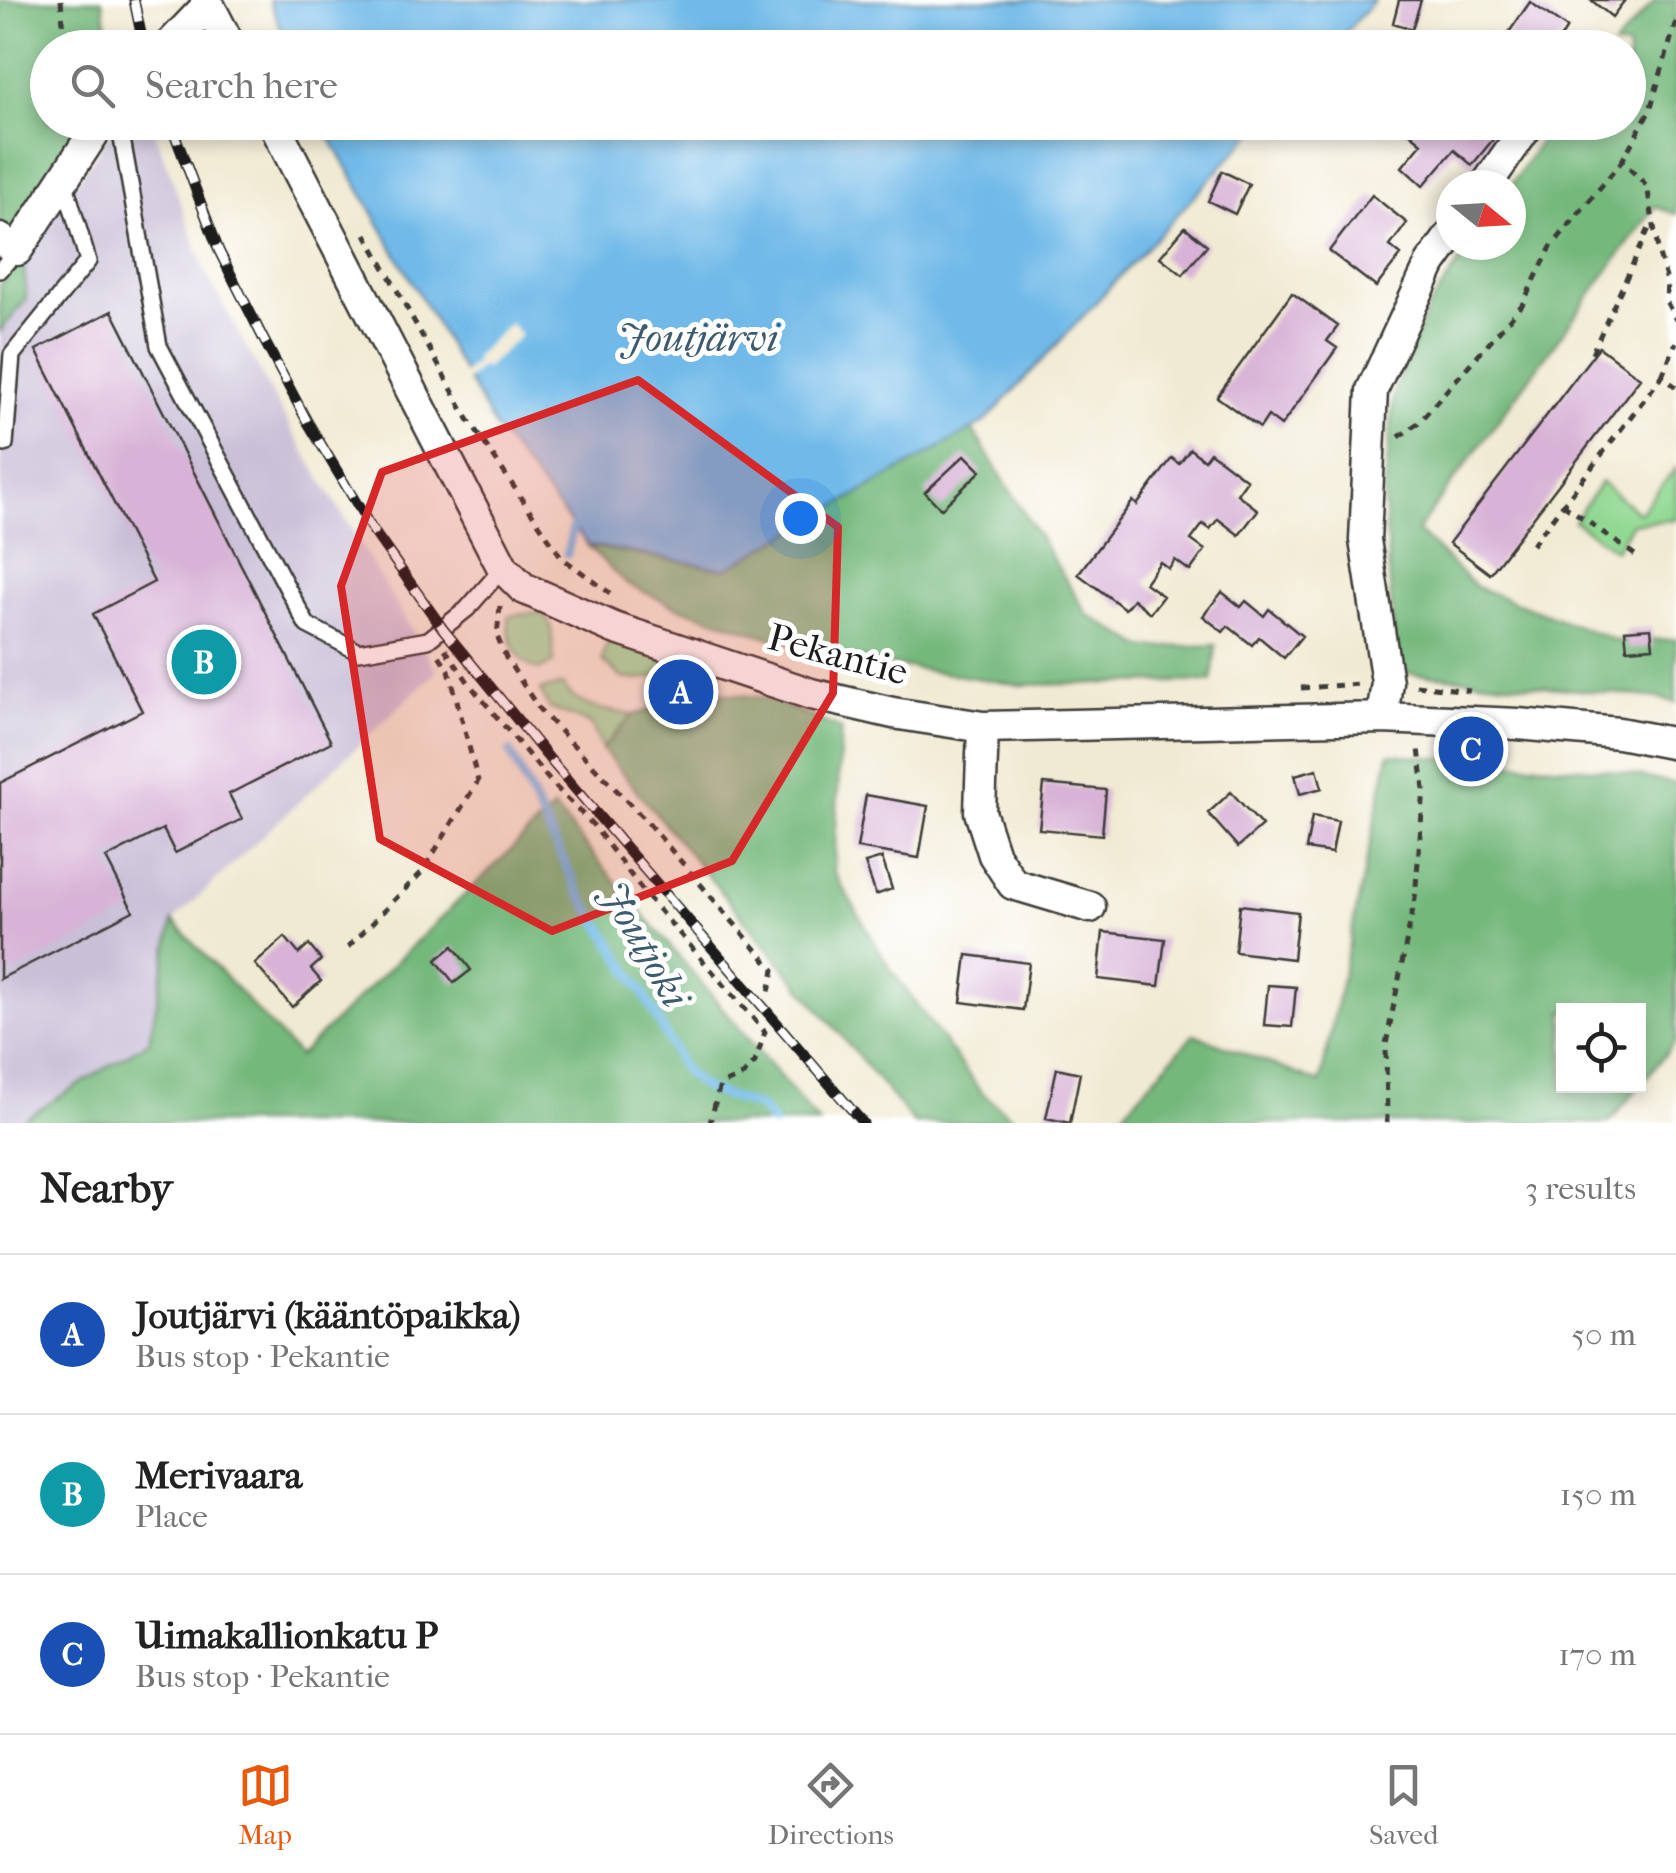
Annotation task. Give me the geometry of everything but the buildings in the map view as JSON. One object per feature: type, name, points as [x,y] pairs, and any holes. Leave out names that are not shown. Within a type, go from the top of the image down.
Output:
[{"type":"street","points":[[183,30],[206,3],[220,30]]},
{"type":"street","points":[[5,253],[89,140]]},
{"type":"street","name":"Pekantie","points":[[282,140],[503,568],[523,588],[614,628],[810,694],[983,727],[1382,718],[1518,724],[1619,733],[1676,744]]},
{"type":"street","points":[[1496,170],[1517,140]]},
{"type":"street","points":[[1382,718],[1387,682],[1365,540],[1372,390],[1436,256]]},
{"type":"street","points":[[983,727],[980,812],[994,855],[1013,884],[1090,907]]},
{"type":"lane","points":[[122,140],[159,346],[306,625],[359,652],[431,637],[467,610],[503,568]]},
{"type":"lane","points":[[6,444],[12,354],[88,261],[63,178]]},
{"type":"path","points":[[60,0],[63,30]]},
{"type":"path","points":[[1646,115],[1676,22]]},
{"type":"path","points":[[1665,62],[1676,61]]},
{"type":"path","points":[[1369,458],[1418,423],[1522,305],[1552,247],[1635,140]]},
{"type":"path","points":[[1622,161],[1647,186],[1668,281],[1666,301],[1676,320]]},
{"type":"path","points":[[1592,353],[1652,222]]},
{"type":"path","points":[[362,227],[468,418],[562,558],[622,601]]},
{"type":"path","points":[[1532,544],[1662,376],[1676,342]]},
{"type":"path","points":[[1662,376],[1676,387]]},
{"type":"path","points":[[1563,504],[1635,554]]},
{"type":"path","points":[[503,568],[497,636],[506,658],[539,709],[648,823],[774,970],[768,996]]},
{"type":"path","points":[[348,947],[422,872],[478,782],[449,670],[431,637]]},
{"type":"path","points":[[431,637],[765,1032],[755,1062],[742,1076],[720,1086],[710,1123]]},
{"type":"path","points":[[1297,689],[1387,682],[1484,692]]},
{"type":"path","points":[[1387,1123],[1386,1044],[1415,898],[1424,788],[1419,749]]},
{"type":"highlighted area","points":[[638,380],[838,527],[833,693],[732,861],[552,931],[380,839],[341,586],[382,472]]},
{"type":"shaded area","points":[[106,140],[158,140],[206,273],[293,433],[437,671],[173,921],[149,1041],[18,1123],[0,1123],[0,332],[26,299],[24,256]]},
{"type":"green space","points":[[0,0],[102,0],[108,30],[30,30],[30,140],[69,140],[0,251]]},
{"type":"green space","points":[[1655,0],[1676,0],[1676,214],[1655,207],[1417,531],[1476,587],[1617,641],[1676,639],[1676,703],[1660,698],[1396,672],[1384,499],[1394,390],[1429,307],[1461,260],[1526,260],[1526,170],[1521,170],[1541,140],[1646,140],[1646,30],[1629,30]]},
{"type":"green space","points":[[24,256],[26,299],[0,332],[0,285]]},
{"type":"green space","points":[[972,429],[1087,614],[1145,648],[1216,645],[1212,681],[1019,685],[887,664],[774,639],[672,605],[625,583],[588,546],[726,569]]},
{"type":"green space","points":[[1676,468],[1676,520],[1632,523],[1615,550],[1574,521],[1601,482],[1639,513]]},
{"type":"green space","points":[[545,615],[551,627],[554,663],[538,670],[519,655],[511,641],[509,624],[509,616]]},
{"type":"green space","points":[[613,641],[689,669],[638,680],[622,678],[602,660],[607,643]]},
{"type":"green space","points":[[563,685],[585,704],[633,715],[602,749],[591,724],[549,708],[541,690]]},
{"type":"green space","points":[[714,692],[768,698],[841,729],[834,872],[889,967],[981,1092],[1019,1123],[914,1123],[602,749],[633,715]]},
{"type":"green space","points":[[1389,754],[1609,770],[1676,784],[1676,1041],[1646,1078],[1646,1003],[1556,1003],[1556,1093],[1634,1093],[1609,1123],[1114,1123],[1194,1034],[1320,1083]]},
{"type":"green space","points":[[554,808],[819,1123],[18,1123],[149,1041],[173,921],[299,1056]]},
{"type":"water","points":[[269,0],[1375,0],[1348,30],[282,30]]},
{"type":"water","name":"Joutjärvi","points":[[332,140],[1246,140],[985,422],[726,569],[588,545],[495,428]]},
{"type":"pier","points":[[510,323],[521,335],[465,382],[460,377],[476,361],[474,357]]},
{"type":"waterway","name":"Joutjoki","points":[[567,554],[573,527]]},
{"type":"waterway","name":"Joutjoki","points":[[510,752],[579,892],[644,994],[685,1072],[706,1089],[761,1108],[773,1123]]},
{"type":"railway","points":[[134,0],[140,30]]},
{"type":"railway","points":[[177,140],[219,251],[307,421],[372,529],[443,629],[552,762],[863,1123]]},
{"type":"place","name":"Merivaara","points":[[204,662]]},
{"type":"place","name":"Joutjärvi (kääntöpaikka)","points":[[681,692]]},
{"type":"place","name":"Uimakallionkatu P","points":[[1471,749]]}]
